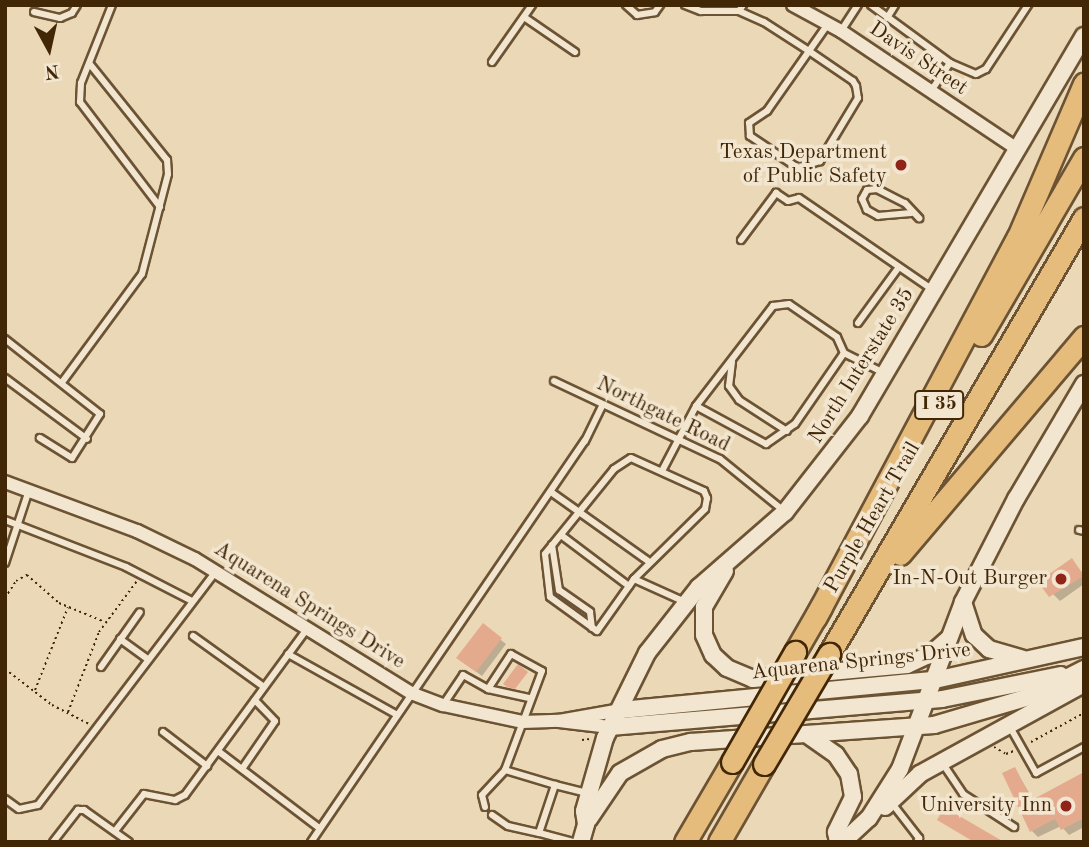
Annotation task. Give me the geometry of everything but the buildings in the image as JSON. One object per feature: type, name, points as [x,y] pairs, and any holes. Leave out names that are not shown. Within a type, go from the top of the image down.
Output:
[{"type":"highway","points":[[815,618],[1018,237],[1084,84]]},
{"type":"highway","name":"Purple Heart Trail","points":[[685,842],[1084,158]]},
{"type":"highway","name":"Purple Heart Trail","points":[[719,842],[1084,218]]},
{"type":"highway","points":[[849,619],[1084,337]]},
{"type":"main road","name":"North Interstate 35","points":[[581,842],[586,824],[584,811],[610,727],[647,653],[685,602],[785,512],[860,416],[1084,36]]},
{"type":"main road","points":[[869,818],[900,769],[919,726],[963,602],[1016,499],[1084,384]]},
{"type":"main road","points":[[731,560],[704,607],[704,635],[713,655],[727,668],[753,678],[907,665],[931,654],[950,637]]},
{"type":"main road","points":[[963,602],[974,635],[989,649],[1025,660]]},
{"type":"main road","name":"Aquarena Springs Drive","points":[[621,709],[935,680],[1084,647]]},
{"type":"main road","points":[[809,736],[824,744],[849,774],[851,807],[836,832],[841,842],[920,774],[1010,726],[1083,673]]},
{"type":"main road","points":[[586,824],[607,788],[648,754],[691,742],[809,736],[919,726],[1001,707],[1083,673]]},
{"type":"main road","name":"Aquarena Springs Drive","points":[[610,727],[928,701],[1083,673]]},
{"type":"street","name":"Davis Street","points":[[793,5],[841,31],[1017,149]]},
{"type":"street","name":"Aquarena Springs Drive","points":[[5,482],[137,531],[216,570],[411,693],[443,705],[522,722],[559,721],[610,727]]},
{"type":"street","name":"Aquarena Springs Drive","points":[[559,721],[621,709]]},
{"type":"lane","points":[[34,12],[60,18],[72,13],[76,5]]},
{"type":"lane","points":[[112,5],[89,63],[80,102],[160,207]]},
{"type":"lane","points":[[492,62],[532,5]]},
{"type":"lane","points":[[626,5],[637,15],[655,12],[660,5]]},
{"type":"lane","points":[[685,5],[701,11],[741,8],[808,51],[853,80],[858,98],[820,161],[798,168],[750,136],[748,128],[754,118],[767,111],[808,51],[828,24]]},
{"type":"lane","points":[[841,31],[859,5]]},
{"type":"lane","points":[[870,5],[950,63],[975,74],[986,69],[1028,5]]},
{"type":"lane","points":[[887,18],[895,5]]},
{"type":"lane","points":[[524,17],[575,52]]},
{"type":"lane","points":[[64,381],[142,274],[160,207],[167,160],[89,63]]},
{"type":"lane","points":[[931,91],[950,63]]},
{"type":"lane","points":[[911,213],[878,216],[867,210],[862,199],[867,190],[877,189],[905,204],[911,213],[919,218]]},
{"type":"lane","points":[[741,240],[776,193],[788,201],[799,198],[934,291]]},
{"type":"lane","points":[[858,323],[899,267]]},
{"type":"lane","points":[[662,471],[696,406],[774,306],[789,304],[837,337],[844,353],[886,373]]},
{"type":"lane","points":[[5,352],[8,342],[64,381],[100,414],[72,458],[40,438]]},
{"type":"lane","points":[[696,406],[766,444],[787,431],[844,353]]},
{"type":"lane","points":[[732,360],[729,386],[739,400],[787,431]]},
{"type":"lane","points":[[5,377],[86,439]]},
{"type":"lane","name":"Northgate Road","points":[[554,381],[602,406],[720,459],[785,512]]},
{"type":"lane","points":[[311,842],[586,441],[602,406]]},
{"type":"lane","points":[[631,458],[704,491],[707,498],[705,509],[648,561],[597,631],[550,597],[545,554],[578,512],[622,460],[631,458]]},
{"type":"lane","points":[[5,563],[29,490]]},
{"type":"lane","points":[[551,492],[648,561]]},
{"type":"lane","points":[[5,520],[142,575],[192,601]]},
{"type":"lane","points":[[561,535],[629,586]]},
{"type":"lane","points":[[552,545],[559,590],[590,612],[592,628]]},
{"type":"lane","points":[[5,799],[19,809],[38,805],[216,570]]},
{"type":"lane","points":[[634,579],[685,602]]},
{"type":"lane","points":[[101,667],[140,612]]},
{"type":"lane","points":[[115,831],[144,794],[181,798],[308,627]]},
{"type":"lane","points":[[193,636],[264,687]]},
{"type":"lane","points":[[120,639],[148,659]]},
{"type":"lane","points":[[288,654],[397,715]]},
{"type":"lane","points":[[485,807],[482,795],[505,770],[529,698],[542,671],[511,654],[488,689]]},
{"type":"lane","points":[[443,705],[463,675],[488,689],[529,698]]},
{"type":"lane","points":[[242,769],[275,721],[255,701]]},
{"type":"lane","points":[[1010,726],[1036,773],[1084,747]]},
{"type":"lane","points":[[163,732],[207,766]]},
{"type":"lane","points":[[218,751],[319,828]]},
{"type":"lane","points":[[942,762],[962,794],[1014,827]]},
{"type":"lane","points":[[505,770],[589,794]]},
{"type":"lane","points":[[539,833],[555,785]]},
{"type":"lane","points":[[890,801],[919,838],[917,842]]},
{"type":"lane","points":[[53,842],[78,810],[90,812],[130,842]]},
{"type":"lane","points":[[492,815],[508,826],[573,842]]},
{"type":"path","points":[[5,598],[16,581],[27,575],[69,606],[106,622]]},
{"type":"path","points":[[68,712],[106,622],[142,575]]},
{"type":"path","points":[[34,691],[69,606]]},
{"type":"path","points":[[5,669],[34,691],[96,728]]},
{"type":"path","points":[[1031,743],[1084,713]]},
{"type":"path","points":[[582,740],[594,739]]},
{"type":"path","points":[[992,744],[1001,753],[1015,751]]},
{"type":"place","name":"Texas Department of Public Safety","points":[[901,165]]},
{"type":"place","name":"In-N-Out Burger","points":[[1061,579]]},
{"type":"place","name":"University Inn","points":[[1066,806]]}]
